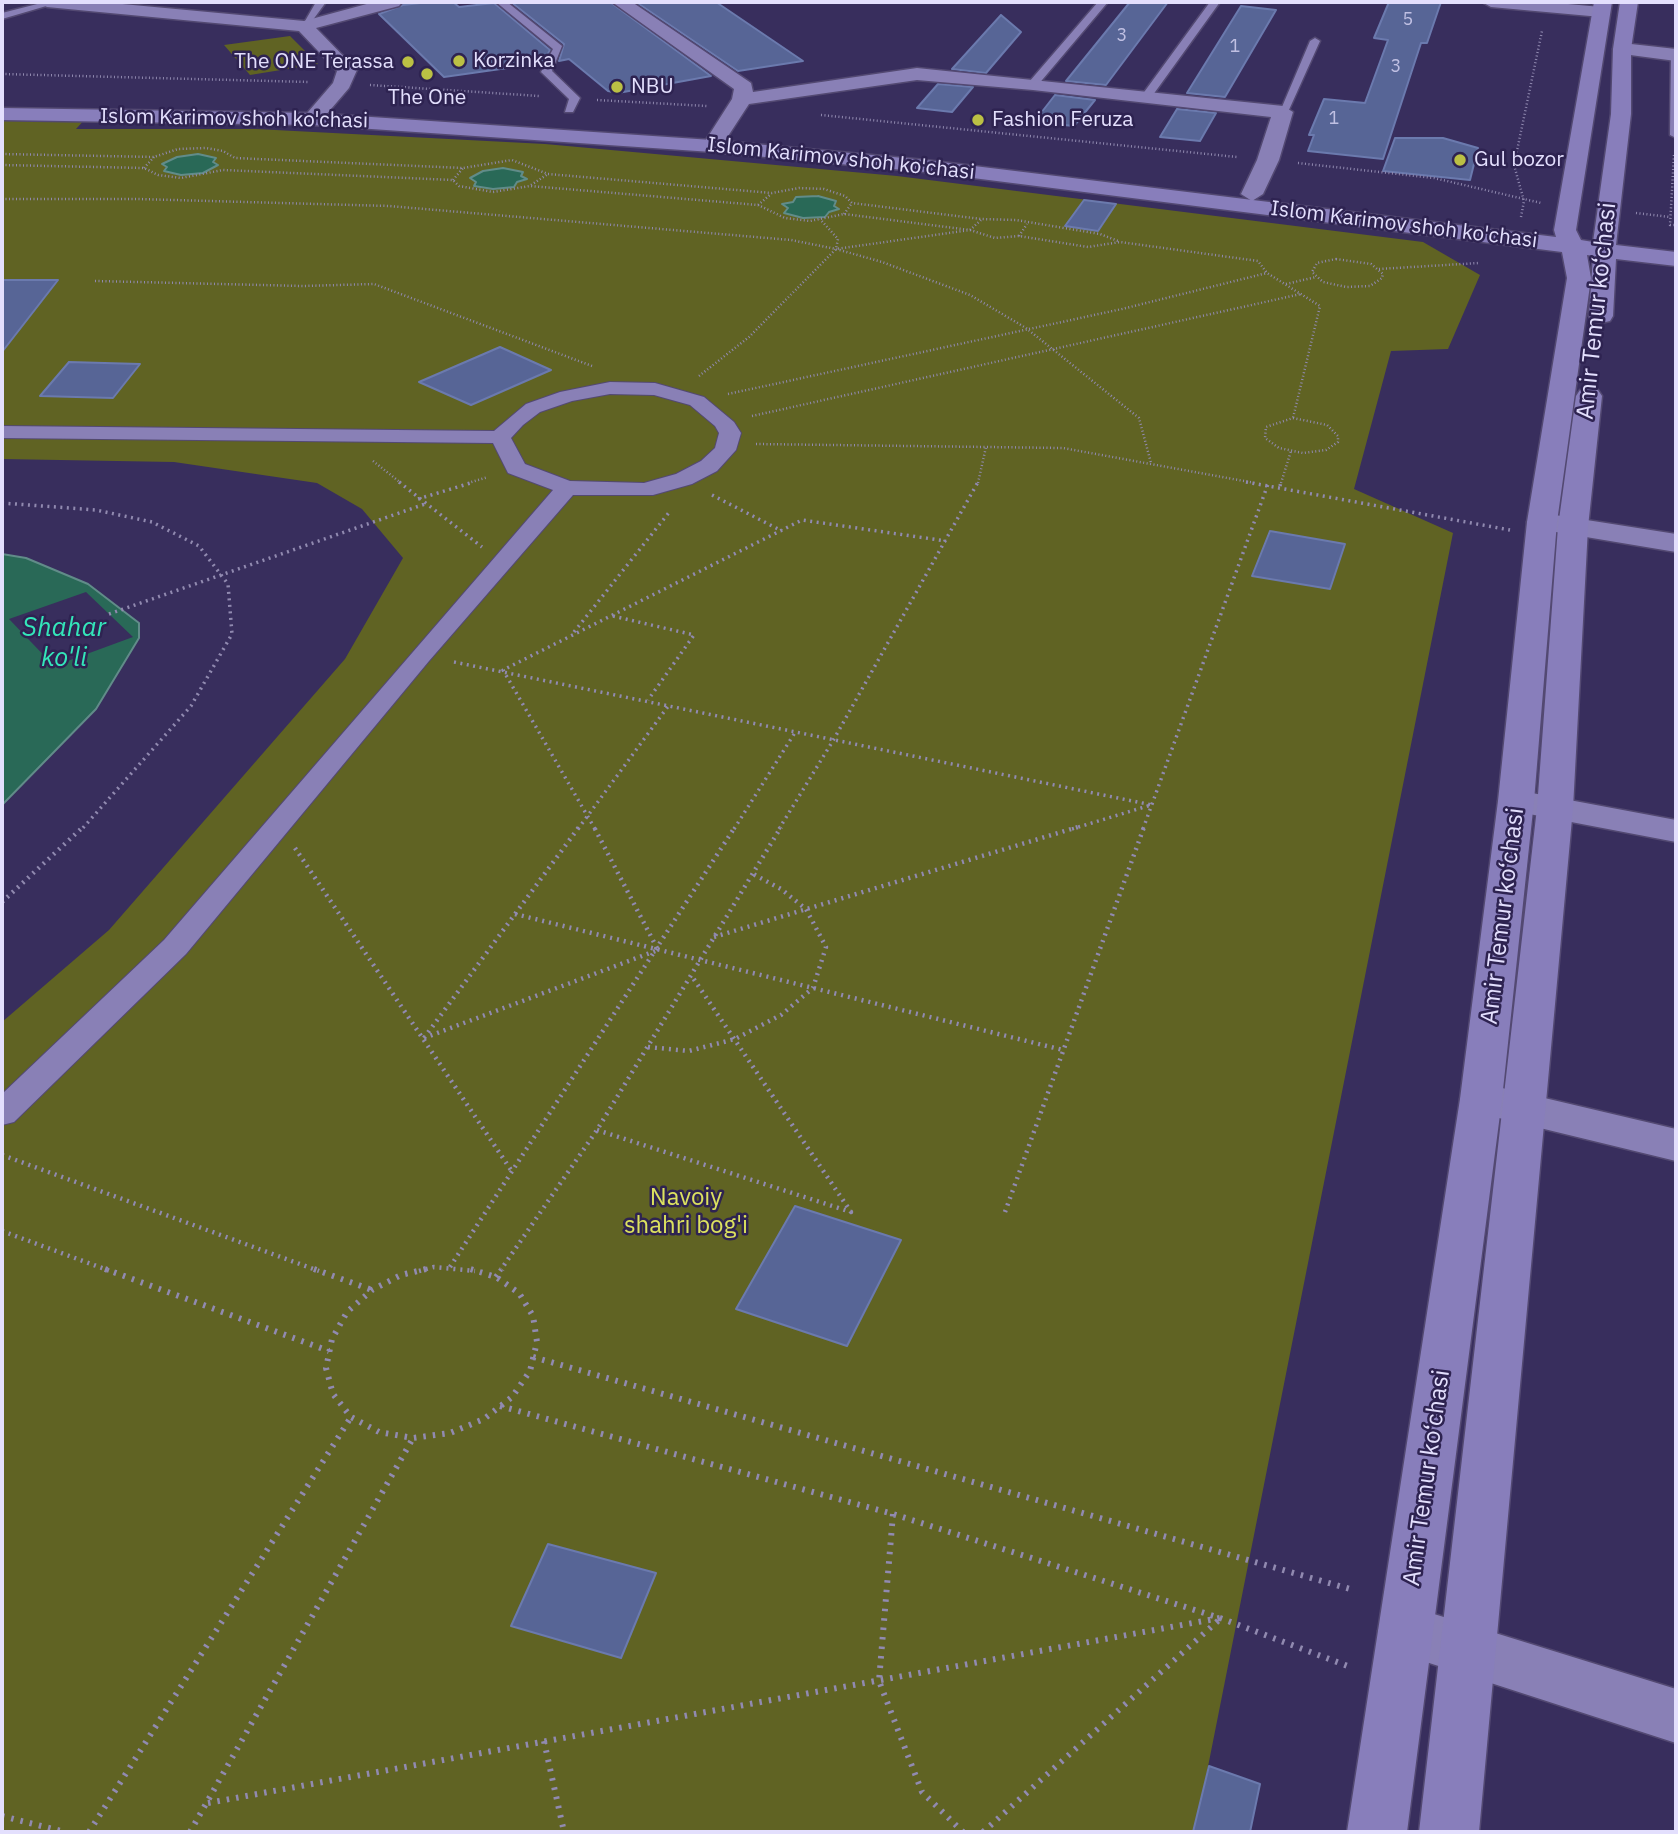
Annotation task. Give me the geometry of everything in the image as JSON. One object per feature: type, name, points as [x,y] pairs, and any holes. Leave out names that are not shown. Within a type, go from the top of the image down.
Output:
[{"type":"main road","name":"Amir Temur ko‘chasi","points":[[1586,240],[1621,114],[1622,49],[1629,2]]},
{"type":"main road","name":"Amir Temur ko‘chasi","points":[[1449,1832],[1526,1109],[1535,805],[1552,528],[1605,285],[1569,205],[1602,7]]},
{"type":"main road","name":"Islom Karimov shoh ko'chasi","points":[[2,106],[317,115],[916,155],[1519,224],[1676,259]]},
{"type":"main road","name":"Islom Karimov shoh ko'chasi","points":[[2,114],[317,115]]},
{"type":"main road","name":"Islom Karimov shoh ko'chasi","points":[[716,141],[1586,240],[1676,243]]},
{"type":"main road","name":"Amir Temur ko‘chasi","points":[[1377,1832],[1481,1099],[1535,805]]},
{"type":"street","points":[[47,2],[304,26],[393,2]]},
{"type":"street","points":[[621,2],[744,87],[740,103],[716,141]]},
{"type":"street","points":[[1492,2],[1547,7],[1602,7]]},
{"type":"street","points":[[304,26],[346,70],[342,84],[317,115]]},
{"type":"street","points":[[1622,49],[1676,54]]},
{"type":"street","points":[[740,103],[917,74],[1283,112],[1268,160],[1252,194]]},
{"type":"street","points":[[2,432],[500,438],[533,408],[567,396],[610,388],[665,392],[697,401],[726,433],[709,466],[687,482],[645,490],[567,488],[516,468],[500,438]]},
{"type":"street","points":[[2,1113],[175,947],[420,656],[567,488]]},
{"type":"street","points":[[1552,528],[1676,543]]},
{"type":"street","points":[[1535,805],[1676,831]]},
{"type":"street","points":[[1481,1099],[1676,1145]]},
{"type":"street","points":[[1405,1631],[1676,1716]]},
{"type":"lane","points":[[2,16],[55,2]]},
{"type":"lane","points":[[304,26],[321,2]]},
{"type":"lane","points":[[501,2],[558,48],[546,72],[575,99],[569,110]]},
{"type":"lane","points":[[1032,84],[1103,2]]},
{"type":"lane","points":[[1146,97],[1216,2]]},
{"type":"lane","points":[[1283,112],[1315,41]]},
{"type":"lane","points":[[1676,54],[1676,135]]},
{"type":"path","points":[[1519,224],[1524,201],[1514,165],[1547,7]]},
{"type":"path","points":[[2,75],[258,79],[575,99],[740,103]]},
{"type":"path","points":[[821,115],[1434,178],[1524,201],[1569,205]]},
{"type":"path","points":[[1676,135],[1670,225],[1676,225]]},
{"type":"path","points":[[2,154],[154,157],[178,149],[206,148],[223,151],[235,158],[463,168],[512,160],[548,174],[772,193],[799,188],[824,189],[845,196],[852,203],[981,219],[1016,220],[1027,224],[1100,234],[1120,242],[1258,261],[1267,274],[1320,306],[1293,418]]},
{"type":"path","points":[[144,168],[154,157]]},
{"type":"path","points":[[223,170],[235,158]]},
{"type":"path","points":[[2,165],[144,168],[158,175],[181,178],[223,170],[453,180],[459,186],[493,192],[530,186],[758,205],[767,212],[785,218],[820,219],[844,215],[970,230],[995,238],[1019,236],[1088,247],[1120,242]]},
{"type":"path","points":[[453,180],[463,168]]},
{"type":"path","points":[[530,186],[548,174]]},
{"type":"path","points":[[758,205],[772,193]]},
{"type":"path","points":[[2,199],[138,199],[389,206],[791,240],[836,249],[882,262],[970,295],[1026,328],[1139,418],[1151,464]]},
{"type":"path","points":[[844,215],[852,203]]},
{"type":"path","points":[[95,281],[303,286],[374,284],[665,392],[749,337],[836,249],[838,239],[820,219]]},
{"type":"path","points":[[836,249],[970,230],[981,219]]},
{"type":"path","points":[[1019,236],[1027,224]]},
{"type":"path","points":[[1285,284],[1315,277],[1334,285],[1359,287],[1378,283],[1383,274],[1360,261],[1336,259],[1312,267],[1315,277]]},
{"type":"path","points":[[1378,269],[1484,262]]},
{"type":"path","points":[[697,401],[1267,274]]},
{"type":"path","points":[[726,433],[1055,350],[1301,294]]},
{"type":"path","points":[[1293,418],[1326,425],[1338,436],[1338,442],[1326,450],[1290,451],[1270,443],[1264,432],[1273,422],[1293,418]]},
{"type":"path","points":[[726,433],[986,447],[1063,448],[1280,486],[1552,528]]},
{"type":"path","points":[[342,435],[418,499],[502,562]]},
{"type":"path","points":[[496,1276],[597,1130],[834,739],[976,486],[986,447]]},
{"type":"path","points":[[1280,486],[1290,451]]},
{"type":"path","points":[[418,499],[516,468]]},
{"type":"path","points":[[572,636],[687,482],[782,531]]},
{"type":"path","points":[[1005,1212],[1268,484]]},
{"type":"path","points":[[2,503],[96,510],[152,522],[199,546],[228,584],[232,634],[191,706],[69,842],[2,902]]},
{"type":"path","points":[[110,614],[425,504]]},
{"type":"path","points":[[503,670],[802,520],[946,541]]},
{"type":"path","points":[[612,616],[694,635],[648,700]]},
{"type":"path","points":[[420,656],[503,670],[1152,805]]},
{"type":"path","points":[[503,670],[588,816],[658,950]]},
{"type":"path","points":[[424,1038],[669,705]]},
{"type":"path","points":[[450,1267],[658,950],[796,731]]},
{"type":"path","points":[[715,937],[1152,805]]},
{"type":"path","points":[[279,824],[513,1173]]},
{"type":"path","points":[[648,1047],[689,1051],[735,1039],[781,1015],[813,988],[826,947],[806,909],[781,889],[753,874]]},
{"type":"path","points":[[515,914],[1063,1050]]},
{"type":"path","points":[[424,1038],[658,950]]},
{"type":"path","points":[[597,1130],[851,1212],[691,975]]},
{"type":"path","points":[[2,1155],[372,1290]]},
{"type":"path","points":[[2,1231],[330,1351]]},
{"type":"path","points":[[434,1267],[467,1268],[496,1276],[519,1293],[533,1316],[537,1342],[530,1371],[512,1397],[484,1419],[450,1433],[413,1438],[379,1432],[351,1417],[333,1395],[327,1367],[331,1339],[347,1312],[372,1290],[401,1275],[434,1267]]},
{"type":"path","points":[[533,1357],[1350,1589]]},
{"type":"path","points":[[500,1406],[893,1514],[1220,1619],[1396,1684]]},
{"type":"path","points":[[89,1832],[351,1417]]},
{"type":"path","points":[[190,1832],[413,1438]]},
{"type":"path","points":[[893,1514],[879,1681],[922,1792],[963,1832]]},
{"type":"path","points":[[208,1803],[1220,1619]]},
{"type":"path","points":[[983,1832],[1220,1619]]},
{"type":"path","points":[[544,1741],[564,1832]]},
{"type":"path","points":[[2,1816],[65,1832]]},
{"type":"green space","points":[[290,36],[318,64],[250,75],[224,45]]},
{"type":"green space","name":"Navoiy shahri bog'i","points":[[2,116],[87,117],[76,129],[256,129],[545,144],[897,176],[1423,242],[1480,275],[1448,349],[1391,351],[1354,489],[1453,533],[1195,1832],[2,1832],[2,1022],[109,930],[345,659],[403,558],[362,509],[317,483],[174,462],[2,459]]},
{"type":"water","points":[[198,154],[216,158],[213,162],[218,165],[203,173],[181,175],[164,171],[167,167],[162,164],[177,157]]},
{"type":"water","points":[[503,168],[523,172],[521,176],[527,179],[517,182],[514,187],[493,189],[474,186],[476,182],[470,178],[483,171]]},
{"type":"water","points":[[818,196],[836,201],[834,206],[839,209],[829,212],[825,217],[803,218],[784,213],[788,208],[782,204],[793,202],[796,197]]},
{"type":"water","name":"Shahar ko'li","points":[[2,554],[26,558],[88,584],[139,623],[139,638],[96,709],[2,805]]},
{"type":"pier","points":[[86,592],[133,637],[54,666],[9,619]]},
{"type":"building","points":[[453,2],[459,7],[494,3],[550,50],[543,63],[444,77],[379,14],[403,5]]},
{"type":"building","points":[[511,2],[610,2],[711,76],[618,93],[608,91],[569,59],[559,61],[564,44]]},
{"type":"building","points":[[636,2],[716,2],[803,61],[738,71]]},
{"type":"building","points":[[1130,2],[1168,2],[1106,85],[1066,81]]},
{"type":"building","points":[[1389,2],[1441,2],[1427,43],[1421,43],[1383,159],[1308,151],[1314,135],[1309,135],[1324,99],[1365,103],[1388,40],[1374,38]]},
{"type":"building","points":[[1241,6],[1276,10],[1225,97],[1187,93]]},
{"type":"building","points":[[1001,15],[1021,32],[986,73],[952,69]]},
{"type":"building","points":[[938,84],[973,87],[952,112],[917,108]]},
{"type":"building","points":[[1055,95],[1095,100],[1074,126],[1034,122]]},
{"type":"building","points":[[1177,109],[1216,113],[1200,141],[1160,137]]},
{"type":"building","name":"Gul bozor","points":[[1395,138],[1443,138],[1478,148],[1470,180],[1383,171]]},
{"type":"building","points":[[1084,200],[1116,204],[1098,231],[1065,226]]},
{"type":"building","points":[[2,280],[58,280],[2,352]]},
{"type":"building","points":[[500,347],[551,370],[471,405],[419,382]]},
{"type":"building","points":[[69,362],[140,364],[113,398],[40,396]]},
{"type":"building","points":[[1270,531],[1345,544],[1330,589],[1252,576]]},
{"type":"building","points":[[795,1206],[901,1240],[847,1346],[736,1309]]},
{"type":"building","points":[[548,1544],[656,1573],[621,1658],[511,1626]]},
{"type":"building","points":[[1209,1766],[1260,1784],[1250,1832],[1193,1832]]},
{"type":"place","name":"Korzinka","points":[[459,61]]},
{"type":"place","name":"The ONE Terassa","points":[[408,62]]},
{"type":"place","name":"The One","points":[[427,74]]},
{"type":"place","name":"NBU","points":[[617,87]]},
{"type":"place","name":"Fashion Feruza","points":[[978,120]]},
{"type":"place","name":"Gul bozor","points":[[1460,160]]}]
